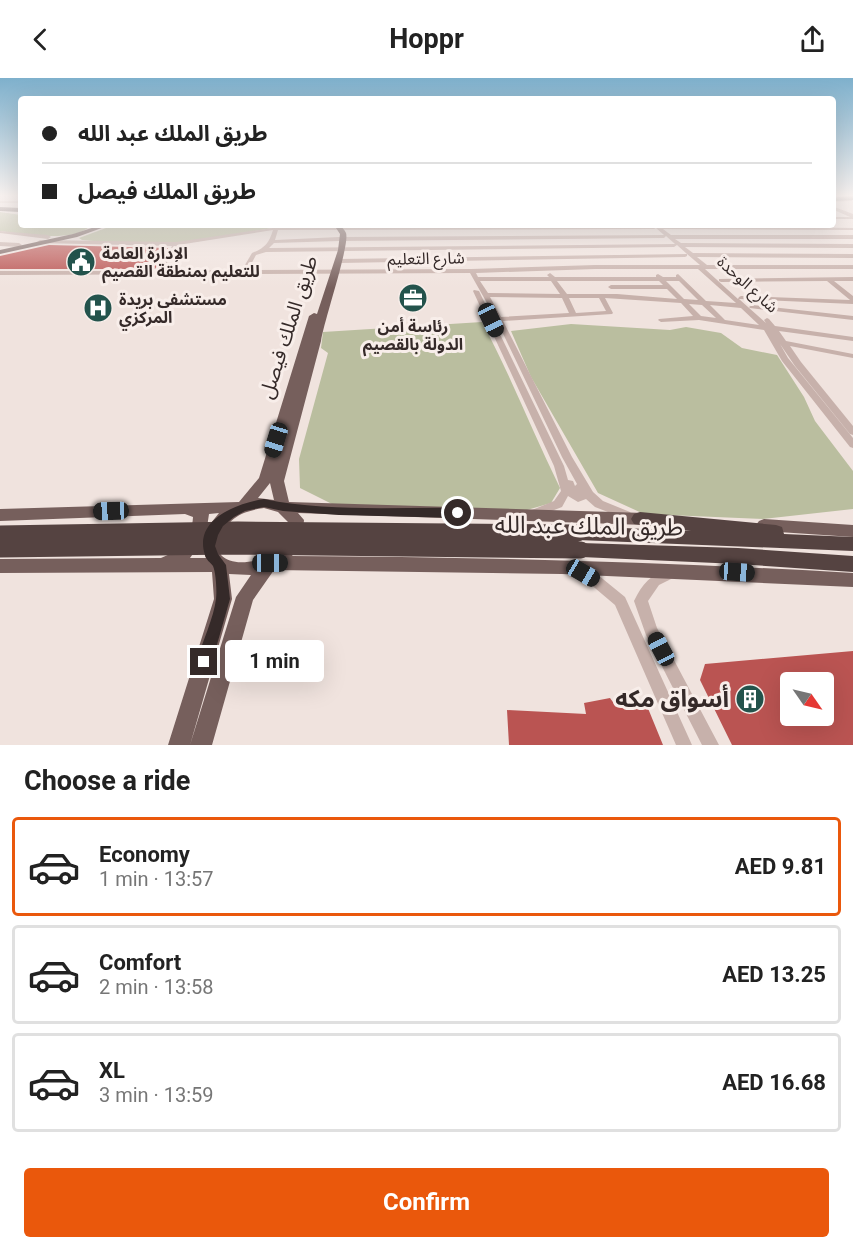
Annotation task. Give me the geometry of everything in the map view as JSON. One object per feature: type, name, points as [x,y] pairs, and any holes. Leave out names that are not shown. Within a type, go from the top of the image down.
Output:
[{"type":"highway","points":[[640,519],[853,542]]},
{"type":"highway","name":"طريق الملك عبد الله","points":[[0,534],[238,530],[579,541],[853,564]]},
{"type":"highway","name":"طريق الملك عبد الله","points":[[0,549],[579,541],[853,542]]},
{"type":"main road","points":[[0,251],[76,234],[91,228]]},
{"type":"main road","points":[[0,251],[98,228]]},
{"type":"main road","name":"طريق الملك فيصل","points":[[243,507],[264,480],[336,249]]},
{"type":"main road","name":"طريق الملك فيصل","points":[[283,507],[277,481],[336,249]]},
{"type":"main road","points":[[0,515],[243,507],[264,503],[283,507],[296,520],[295,538],[286,552],[270,563],[245,597],[201,745]]},
{"type":"main road","points":[[179,745],[223,599],[220,565],[212,556],[209,546],[211,534],[219,523],[243,507]]},
{"type":"main road","name":"طريق الملك عبد الله","points":[[283,507],[640,519],[853,531]]},
{"type":"main road","points":[[157,566],[178,560],[197,540],[202,524],[201,512],[178,509]]},
{"type":"main road","points":[[325,563],[310,555],[307,538],[315,521],[324,513],[339,510]]},
{"type":"main road","points":[[0,566],[220,565],[243,570],[270,563]]},
{"type":"main road","name":"طريق الملك عبد الله","points":[[270,563],[522,565],[690,570],[853,580]]},
{"type":"street","points":[[40,242],[176,244],[282,228]]},
{"type":"street","points":[[336,249],[437,228]]},
{"type":"street","points":[[448,228],[467,259],[472,274],[563,462],[594,500],[613,511],[640,519]]},
{"type":"street","points":[[628,228],[706,302],[722,321]]},
{"type":"street","name":"شارع الوحدة","points":[[657,228],[752,307],[783,342],[853,432]]},
{"type":"street","points":[[779,228],[853,229]]},
{"type":"street","points":[[265,250],[272,242],[276,229]]},
{"type":"street","points":[[276,229],[336,249],[454,238],[853,237]]},
{"type":"street","points":[[803,229],[853,256]]},
{"type":"street","points":[[0,232],[52,238]]},
{"type":"street","points":[[571,237],[598,268],[617,296]]},
{"type":"street","points":[[613,237],[638,256],[699,318]]},
{"type":"street","points":[[272,242],[467,259],[586,255],[853,256]]},
{"type":"street","points":[[0,244],[19,245]]},
{"type":"street","points":[[158,272],[176,244]]},
{"type":"street","points":[[244,272],[254,254],[265,250],[647,245],[853,246]]},
{"type":"street","name":"شارع التعليم","points":[[0,274],[244,272],[336,249]]},
{"type":"street","name":"شارع التعليم","points":[[0,274],[336,249],[472,274],[598,268]]},
{"type":"street","points":[[539,256],[565,296],[573,314]]},
{"type":"street","name":"شارع التعليم","points":[[472,274],[598,268],[853,268]]},
{"type":"street","name":"شارع التعليم","points":[[704,269],[853,268]]},
{"type":"street","points":[[704,269],[771,328],[785,358],[853,445]]},
{"type":"street","points":[[814,269],[853,301]]},
{"type":"street","points":[[572,270],[590,297]]},
{"type":"street","points":[[517,272],[523,279],[527,297]]},
{"type":"street","points":[[472,274],[523,279],[681,279]]},
{"type":"street","points":[[472,274],[499,319],[563,462],[566,491],[558,504],[550,509],[529,515]]},
{"type":"street","points":[[721,280],[853,279]]},
{"type":"street","points":[[611,287],[668,287]]},
{"type":"street","points":[[485,295],[617,296],[744,306]]},
{"type":"street","points":[[499,319],[609,313],[601,296]]},
{"type":"street","points":[[741,298],[853,301]]},
{"type":"street","points":[[752,307],[853,318]]},
{"type":"street","points":[[661,320],[699,318],[853,339]]},
{"type":"street","points":[[783,342],[853,356]]},
{"type":"street","points":[[522,565],[583,573],[602,585],[620,601],[684,745]]},
{"type":"street","points":[[690,570],[660,576],[651,583],[640,601],[651,630],[711,745]]},
{"type":"green space","points":[[0,226],[87,228],[60,236],[0,231]]},
{"type":"green space","points":[[106,228],[272,228],[194,242],[117,243],[79,238]]},
{"type":"green space","points":[[482,322],[560,488],[551,503],[527,510],[332,504],[300,488],[299,459],[328,353],[321,348],[323,332]]},
{"type":"green space","points":[[571,324],[670,330],[686,327],[721,333],[742,348],[777,355],[804,397],[815,421],[853,471],[853,509],[763,519],[644,514],[598,493],[531,377],[511,331]]},
{"type":"building","name":"الإدارة العامة للتعليم بمنطقة القصيم","points":[[49,245],[168,248],[155,269],[0,269],[0,256]]},
{"type":"building","name":"أسواق مكه","points":[[853,651],[853,745],[732,745],[700,680],[705,664]]},
{"type":"building","points":[[610,698],[615,705],[645,701],[663,745],[509,745],[507,710],[586,714],[584,703]]},
{"type":"place","name":"الإدارة العامة للتعليم بمنطقة القصيم","points":[[81,262]]},
{"type":"place","name":"رئاسة أمن الدولة بالقصيم","points":[[413,298]]},
{"type":"place","name":"مستشفى بريدة المركزي","points":[[98,308]]},
{"type":"place","name":"أسواق مكه","points":[[750,699]]},
{"type":"route","points":[[204,662],[223,599],[220,565],[212,556],[209,546],[211,534],[230,514],[243,507],[264,503],[283,507],[339,510],[458,513]]}]
